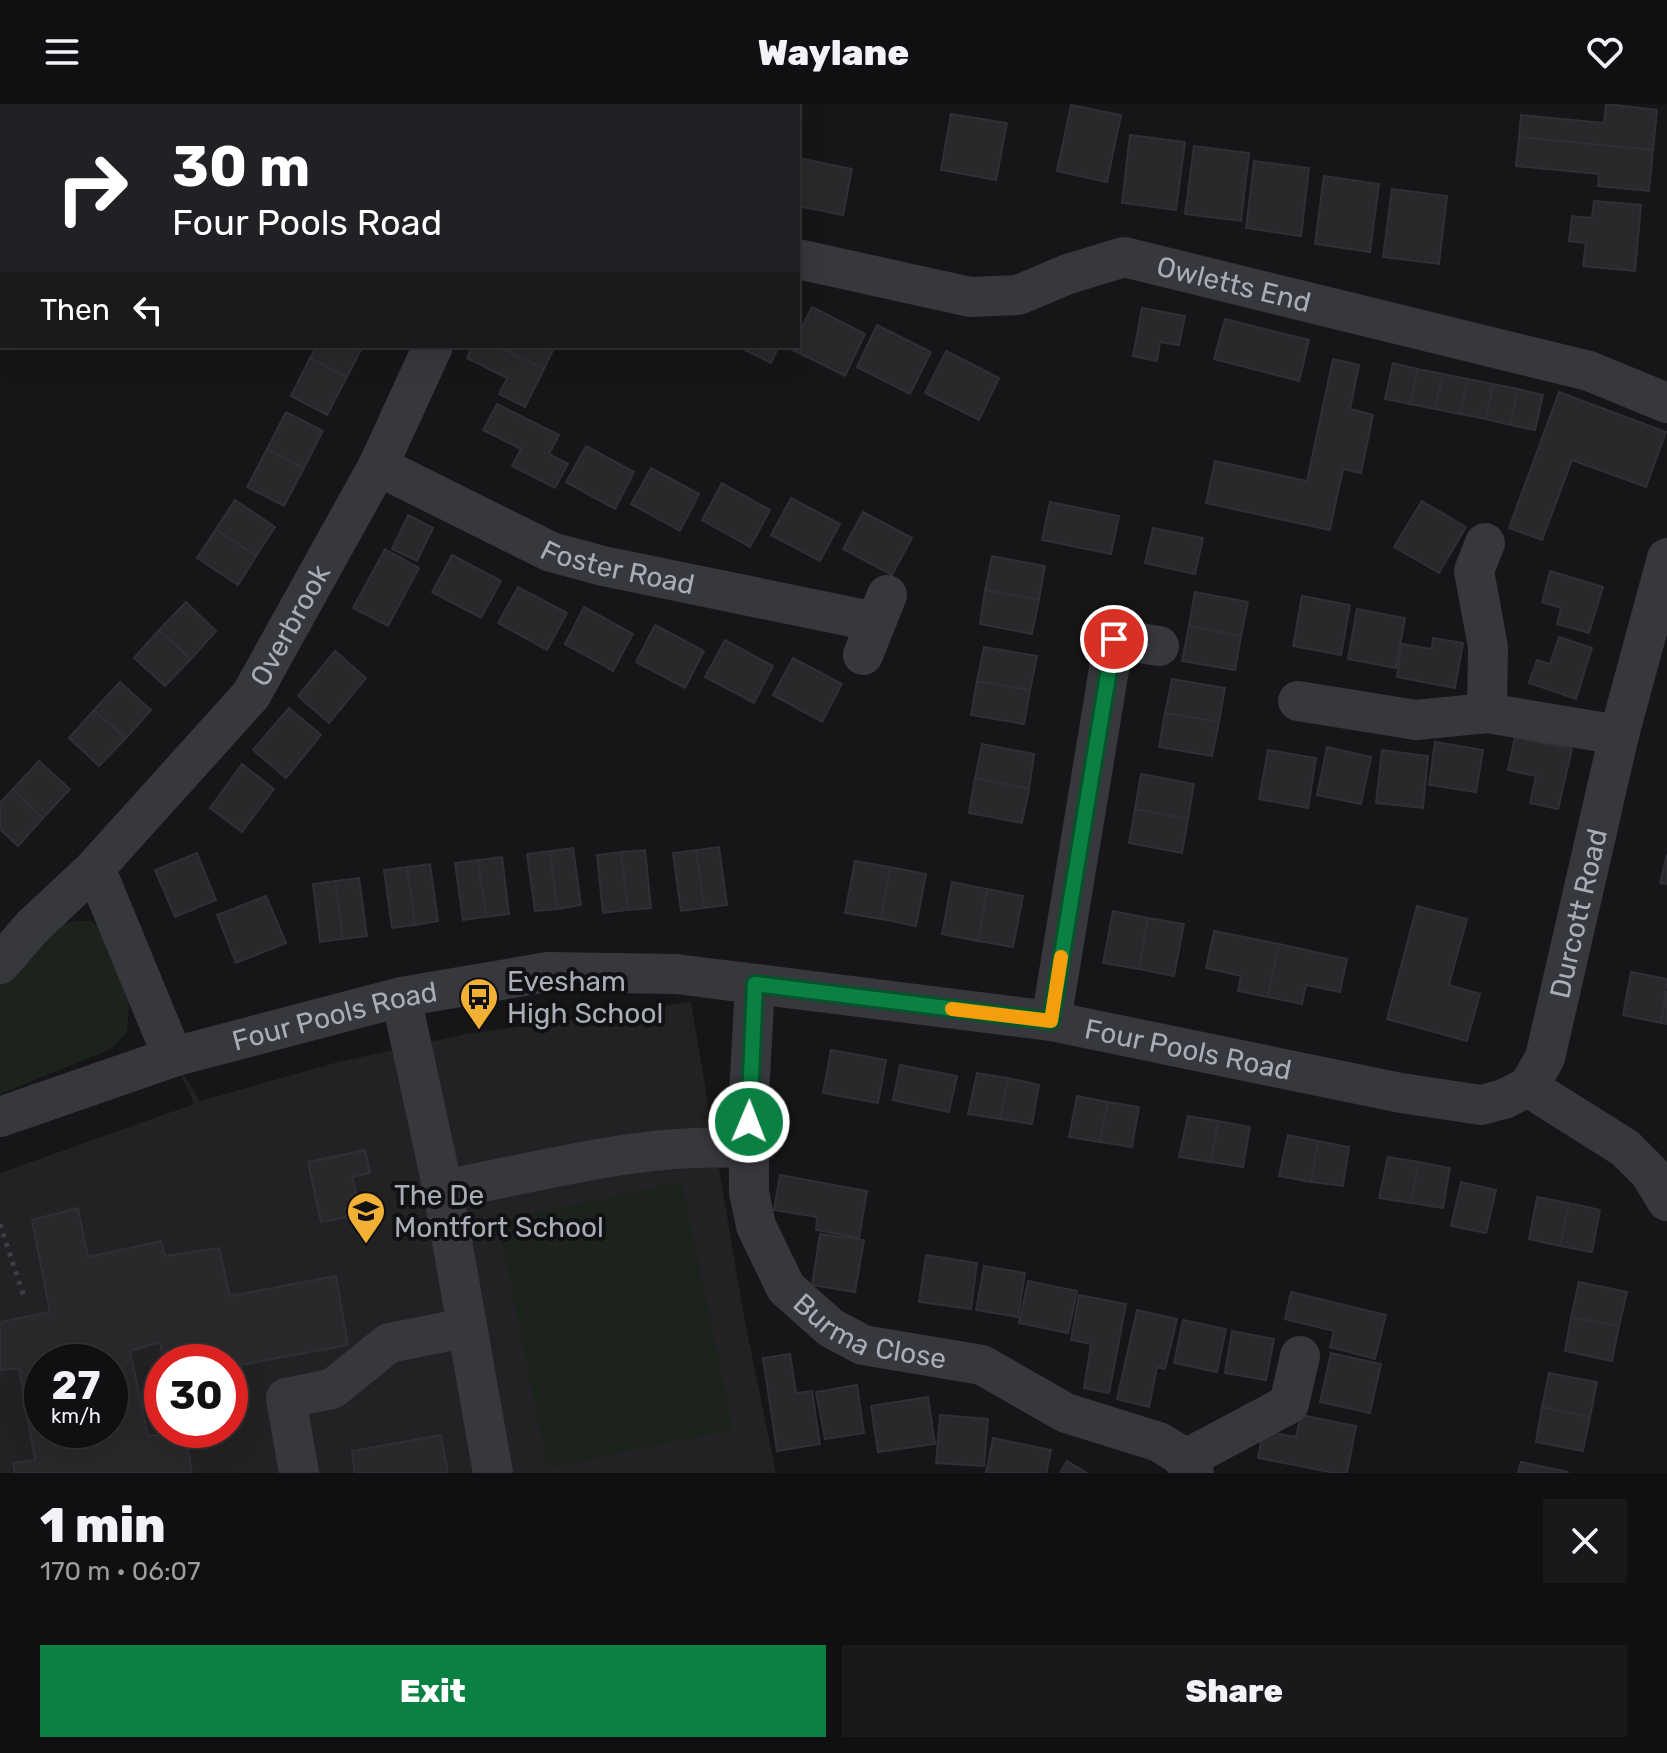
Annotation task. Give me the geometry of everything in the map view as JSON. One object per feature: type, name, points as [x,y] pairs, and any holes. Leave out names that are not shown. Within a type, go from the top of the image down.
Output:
[{"type":"street","name":"Owletts End","points":[[800,259],[970,297],[1018,295],[1068,274],[1124,257],[1589,371],[1667,403]]},
{"type":"street","name":"Overbrook","points":[[0,964],[33,926],[95,868],[251,695],[378,466],[432,348]]},
{"type":"street","name":"Foster Road","points":[[378,466],[551,552],[875,624]]},
{"type":"street","points":[[1485,543],[1474,571],[1488,647],[1487,713]]},
{"type":"street","name":"Durcott Road","points":[[1528,1087],[1545,1058],[1619,735],[1667,558]]},
{"type":"street","points":[[1051,1021],[1114,639],[1159,646]]},
{"type":"street","points":[[1298,701],[1416,720],[1487,713],[1619,735]]},
{"type":"street","points":[[95,868],[173,1057]]},
{"type":"street","name":"Four Pools Road","points":[[0,1117],[173,1057],[401,997],[548,972],[676,974],[1051,1021],[1401,1093],[1481,1105],[1504,1099],[1528,1087]]},
{"type":"street","name":"Burma Close","points":[[755,984],[749,1096],[749,1192],[756,1226],[786,1288],[831,1328],[863,1345],[982,1365],[1066,1413],[1159,1442],[1189,1466]]},
{"type":"street","points":[[401,997],[443,1190],[493,1473]]},
{"type":"street","points":[[1528,1087],[1625,1148],[1650,1173],[1667,1201]]},
{"type":"street","points":[[443,1190],[651,1151],[715,1146],[749,1149]]},
{"type":"street","points":[[299,1473],[286,1398],[332,1389],[389,1343],[465,1328]]},
{"type":"street","points":[[1189,1466],[1289,1404],[1300,1356]]},
{"type":"path","points":[[0,1224],[24,1297]]},
{"type":"shaded area","name":"The De Montfort School","points":[[691,1002],[744,1317],[776,1473],[0,1473],[0,1173],[194,1104],[173,1057],[200,1101],[338,1062],[466,1034]]},
{"type":"green space","points":[[92,921],[103,930],[129,1004],[127,1032],[111,1049],[0,1094],[0,984],[56,925]]},
{"type":"green space","points":[[682,1182],[733,1430],[548,1468],[497,1220]]},
{"type":"building","points":[[1606,104],[1657,110],[1653,150],[1519,137],[1521,115],[1604,123]]},
{"type":"building","points":[[1071,105],[1121,115],[1107,182],[1057,171]]},
{"type":"building","points":[[951,114],[1007,123],[996,180],[941,170]]},
{"type":"building","points":[[1130,135],[1185,142],[1176,210],[1122,203]]},
{"type":"building","points":[[1519,137],[1653,150],[1649,191],[1598,186],[1599,174],[1516,166]]},
{"type":"building","points":[[1194,146],[1249,153],[1241,221],[1185,214]]},
{"type":"building","points":[[800,158],[852,169],[843,215],[800,206]]},
{"type":"building","points":[[1254,161],[1309,168],[1301,236],[1246,228]]},
{"type":"building","points":[[1324,176],[1379,184],[1370,252],[1315,244]]},
{"type":"building","points":[[1392,189],[1447,196],[1439,264],[1383,257]]},
{"type":"building","points":[[1594,201],[1641,205],[1635,271],[1583,266],[1586,243],[1569,241],[1572,216],[1592,218]]},
{"type":"building","points":[[812,307],[865,334],[845,376],[791,349],[800,348],[800,331]]},
{"type":"building","points":[[1142,308],[1185,316],[1179,345],[1160,342],[1157,361],[1133,356]]},
{"type":"building","points":[[1225,319],[1309,340],[1299,381],[1214,359]]},
{"type":"building","points":[[877,325],[931,352],[910,394],[857,367]]},
{"type":"building","points":[[316,348],[362,348],[347,377],[310,358]]},
{"type":"building","points":[[471,348],[501,348],[544,369],[525,407],[499,394],[507,378],[467,358]]},
{"type":"building","points":[[501,348],[554,348],[544,369]]},
{"type":"building","points":[[741,348],[778,348],[771,363]]},
{"type":"building","points":[[946,351],[999,378],[979,420],[925,393]]},
{"type":"building","points":[[310,358],[347,377],[327,415],[291,396]]},
{"type":"building","points":[[1333,359],[1359,365],[1350,409],[1373,415],[1361,473],[1343,469],[1330,530],[1206,503],[1215,461],[1307,481]]},
{"type":"building","points":[[1393,363],[1418,369],[1410,404],[1385,399]]},
{"type":"building","points":[[1418,369],[1443,374],[1435,409],[1410,404]]},
{"type":"building","points":[[1443,374],[1468,379],[1460,414],[1435,409]]},
{"type":"building","points":[[1468,379],[1493,384],[1486,419],[1460,414]]},
{"type":"building","points":[[1493,384],[1518,389],[1510,425],[1486,419]]},
{"type":"building","points":[[1518,389],[1543,395],[1535,430],[1510,425]]},
{"type":"building","points":[[1559,392],[1666,432],[1646,487],[1572,460],[1542,540],[1509,528]]},
{"type":"building","points":[[497,404],[559,435],[549,454],[568,464],[555,488],[512,466],[521,449],[483,430]]},
{"type":"building","points":[[286,412],[323,431],[304,468],[267,449]]},
{"type":"building","points":[[586,446],[634,472],[615,509],[566,482]]},
{"type":"building","points":[[267,449],[304,468],[284,506],[247,487]]},
{"type":"building","points":[[651,468],[699,494],[680,531],[631,504]]},
{"type":"building","points":[[722,483],[770,510],[750,547],[702,520]]},
{"type":"building","points":[[791,498],[840,524],[820,561],[771,535]]},
{"type":"building","points":[[235,500],[275,527],[256,556],[216,529]]},
{"type":"building","points":[[1422,501],[1466,527],[1439,573],[1394,547]]},
{"type":"building","points":[[1050,502],[1119,516],[1111,554],[1042,540]]},
{"type":"building","points":[[863,512],[912,538],[892,575],[843,549]]},
{"type":"building","points":[[408,515],[433,528],[417,561],[392,549]]},
{"type":"building","points":[[1153,528],[1203,538],[1195,574],[1145,563]]},
{"type":"building","points":[[216,529],[256,556],[238,585],[197,558]]},
{"type":"building","points":[[385,549],[419,568],[388,626],[353,608]]},
{"type":"building","points":[[452,555],[501,581],[481,618],[432,592]]},
{"type":"building","points":[[992,556],[1045,566],[1039,600],[985,590]]},
{"type":"building","points":[[1550,571],[1603,587],[1589,633],[1557,624],[1561,608],[1542,602]]},
{"type":"building","points":[[518,587],[567,613],[547,650],[498,623]]},
{"type":"building","points":[[985,590],[1039,600],[1032,634],[980,624]]},
{"type":"building","points":[[1195,592],[1248,602],[1241,636],[1189,626]]},
{"type":"building","points":[[1302,596],[1350,605],[1341,655],[1293,646]]},
{"type":"building","points":[[186,602],[216,631],[191,659],[159,630]]},
{"type":"building","points":[[584,607],[633,634],[613,671],[565,644]]},
{"type":"building","points":[[1357,609],[1405,618],[1396,668],[1348,659]]},
{"type":"building","points":[[655,625],[704,651],[685,688],[636,662]]},
{"type":"building","points":[[1189,626],[1241,636],[1235,670],[1182,661]]},
{"type":"building","points":[[159,630],[191,659],[165,686],[134,658]]},
{"type":"building","points":[[1559,637],[1592,648],[1576,699],[1529,683],[1537,660],[1550,664]]},
{"type":"building","points":[[1433,638],[1463,643],[1455,688],[1397,677],[1402,644],[1432,649]]},
{"type":"building","points":[[725,640],[773,666],[754,703],[705,677]]},
{"type":"building","points":[[984,647],[1037,656],[1030,690],[977,681]]},
{"type":"building","points":[[335,651],[366,678],[329,723],[298,696]]},
{"type":"building","points":[[793,658],[842,684],[822,722],[773,695]]},
{"type":"building","points":[[1172,679],[1225,688],[1219,722],[1165,713]]},
{"type":"building","points":[[977,681],[1030,690],[1024,724],[971,715]]},
{"type":"building","points":[[120,682],[151,710],[126,738],[94,710]]},
{"type":"building","points":[[289,708],[321,735],[286,778],[253,750]]},
{"type":"building","points":[[94,710],[126,738],[99,766],[69,738]]},
{"type":"building","points":[[1165,713],[1219,722],[1212,756],[1159,747]]},
{"type":"building","points":[[1515,737],[1572,749],[1558,809],[1530,803],[1536,776],[1508,770]]},
{"type":"building","points":[[1435,742],[1483,750],[1476,792],[1429,785]]},
{"type":"building","points":[[982,744],[1034,754],[1029,789],[975,778]]},
{"type":"building","points":[[1327,747],[1371,757],[1361,804],[1317,795]]},
{"type":"building","points":[[1268,750],[1316,758],[1308,808],[1259,799]]},
{"type":"building","points":[[1382,750],[1428,756],[1423,808],[1376,803]]},
{"type":"building","points":[[39,761],[70,789],[43,818],[13,789]]},
{"type":"building","points":[[242,764],[274,789],[242,832],[210,808]]},
{"type":"building","points":[[1141,774],[1194,784],[1188,819],[1135,809]]},
{"type":"building","points":[[975,778],[1029,789],[1022,823],[969,813]]},
{"type":"building","points":[[13,789],[43,818],[18,846],[0,829],[0,803]]},
{"type":"building","points":[[1135,809],[1188,819],[1182,853],[1129,843]]},
{"type":"building","points":[[719,847],[727,905],[704,908],[696,850]]},
{"type":"building","points":[[573,848],[581,905],[557,909],[550,851]]},
{"type":"building","points":[[645,850],[651,908],[628,910],[621,852]]},
{"type":"building","points":[[696,850],[704,908],[681,911],[673,853]]},
{"type":"building","points":[[550,851],[557,909],[535,911],[527,854]]},
{"type":"building","points":[[621,852],[628,910],[603,913],[597,855]]},
{"type":"building","points":[[197,853],[216,900],[175,917],[155,870]]},
{"type":"building","points":[[1667,854],[1667,884],[1660,883]]},
{"type":"building","points":[[502,857],[509,914],[486,917],[478,860]]},
{"type":"building","points":[[478,860],[486,917],[463,920],[455,863]]},
{"type":"building","points":[[855,861],[890,867],[881,919],[845,913]]},
{"type":"building","points":[[430,864],[438,921],[415,925],[407,867]]},
{"type":"building","points":[[407,867],[415,925],[392,928],[384,870]]},
{"type":"building","points":[[890,867],[926,874],[916,926],[881,919]]},
{"type":"building","points":[[359,878],[367,936],[343,939],[335,881]]},
{"type":"building","points":[[335,881],[343,939],[320,942],[313,884]]},
{"type":"building","points":[[952,882],[987,889],[978,941],[942,934]]},
{"type":"building","points":[[987,889],[1023,896],[1013,947],[978,941]]},
{"type":"building","points":[[266,896],[286,943],[236,963],[217,915]]},
{"type":"building","points":[[1417,906],[1467,919],[1449,985],[1480,994],[1467,1041],[1387,1019]]},
{"type":"building","points":[[1113,911],[1148,918],[1139,969],[1103,963]]},
{"type":"building","points":[[1148,918],[1184,924],[1174,976],[1139,969]]},
{"type":"building","points":[[1214,931],[1279,944],[1268,997],[1238,991],[1241,976],[1206,968]]},
{"type":"building","points":[[1279,944],[1347,959],[1340,992],[1306,985],[1302,1004],[1268,997]]},
{"type":"building","points":[[1631,972],[1667,979],[1661,1023],[1623,1015]]},
{"type":"building","points":[[1667,991],[1667,1024],[1661,1023]]},
{"type":"building","points":[[831,1050],[886,1060],[878,1103],[823,1093]]},
{"type":"building","points":[[900,1065],[957,1076],[949,1112],[893,1100]]},
{"type":"building","points":[[977,1073],[1008,1078],[1000,1119],[968,1114]]},
{"type":"building","points":[[1008,1078],[1039,1085],[1032,1124],[1000,1119]]},
{"type":"building","points":[[1077,1096],[1108,1102],[1100,1142],[1069,1137]]},
{"type":"building","points":[[1108,1102],[1139,1107],[1132,1147],[1100,1142]]},
{"type":"building","points":[[1188,1116],[1218,1121],[1211,1162],[1179,1157]]},
{"type":"building","points":[[1218,1121],[1250,1127],[1243,1167],[1211,1162]]},
{"type":"building","points":[[1288,1135],[1318,1141],[1311,1182],[1279,1176]]},
{"type":"building","points":[[1318,1141],[1349,1147],[1343,1186],[1311,1182]]},
{"type":"building","points":[[365,1150],[370,1173],[352,1177],[361,1214],[321,1222],[308,1162]]},
{"type":"building","points":[[1388,1157],[1419,1162],[1411,1203],[1379,1198]]},
{"type":"building","points":[[1419,1162],[1450,1168],[1443,1208],[1411,1203]]},
{"type":"building","points":[[780,1175],[867,1191],[859,1238],[816,1230],[817,1217],[774,1210]]},
{"type":"building","points":[[1461,1182],[1496,1190],[1486,1233],[1451,1226]]},
{"type":"building","points":[[1537,1197],[1569,1203],[1560,1246],[1529,1239]]},
{"type":"building","points":[[1569,1203],[1600,1210],[1592,1252],[1560,1246]]},
{"type":"building","points":[[78,1208],[88,1257],[161,1241],[165,1256],[219,1248],[230,1296],[336,1276],[348,1345],[248,1364],[248,1344],[144,1344],[144,1347],[130,1351],[144,1417],[144,1448],[188,1448],[192,1473],[15,1473],[13,1463],[35,1460],[33,1448],[128,1448],[128,1344],[24,1344],[24,1397],[19,1368],[0,1370],[0,1322],[50,1312],[32,1220]]},
{"type":"building","points":[[820,1234],[864,1240],[855,1292],[812,1285]]},
{"type":"building","points":[[926,1255],[977,1263],[971,1309],[919,1302]]},
{"type":"building","points":[[984,1266],[1025,1273],[1018,1317],[976,1310]]},
{"type":"building","points":[[1028,1281],[1077,1291],[1068,1333],[1019,1323]]},
{"type":"building","points":[[1579,1282],[1627,1292],[1619,1326],[1571,1317]]},
{"type":"building","points":[[1291,1292],[1386,1315],[1375,1359],[1330,1347],[1334,1331],[1285,1319]]},
{"type":"building","points":[[1079,1295],[1126,1304],[1109,1393],[1084,1388],[1091,1344],[1071,1340]]},
{"type":"building","points":[[1137,1310],[1177,1319],[1165,1369],[1157,1367],[1149,1407],[1117,1399]]},
{"type":"building","points":[[1571,1317],[1619,1326],[1612,1361],[1565,1351]]},
{"type":"building","points":[[1183,1320],[1226,1329],[1217,1372],[1174,1363]]},
{"type":"building","points":[[1232,1331],[1274,1339],[1266,1380],[1225,1373]]},
{"type":"building","points":[[1331,1353],[1381,1364],[1370,1413],[1320,1402]]},
{"type":"building","points":[[790,1354],[796,1393],[812,1391],[820,1444],[777,1451],[763,1358]]},
{"type":"building","points":[[1549,1373],[1597,1382],[1590,1417],[1542,1407]]},
{"type":"building","points":[[857,1385],[864,1433],[825,1439],[816,1392]]},
{"type":"building","points":[[928,1397],[935,1444],[878,1452],[871,1406]]},
{"type":"building","points":[[1542,1407],[1590,1417],[1583,1451],[1536,1442]]},
{"type":"building","points":[[940,1415],[988,1419],[984,1466],[936,1463]]},
{"type":"building","points":[[1301,1415],[1356,1426],[1347,1473],[1258,1458],[1263,1431],[1296,1437]]},
{"type":"building","points":[[441,1435],[448,1473],[355,1473],[352,1451]]},
{"type":"building","points":[[993,1438],[1051,1450],[1046,1473],[986,1473]]},
{"type":"building","points":[[1067,1461],[1087,1473],[1060,1473]]},
{"type":"building","points":[[1521,1462],[1568,1472],[1568,1473],[1518,1473]]},
{"type":"slow traffic","points":[[952,1009],[1051,1021],[1061,957]]},
{"type":"place","name":"Evesham High School","points":[[479,1031]]},
{"type":"place","name":"The De Montfort School","points":[[366,1245]]},
{"type":"route","points":[[749,1122],[755,984],[1051,1021],[1114,639]]}]
